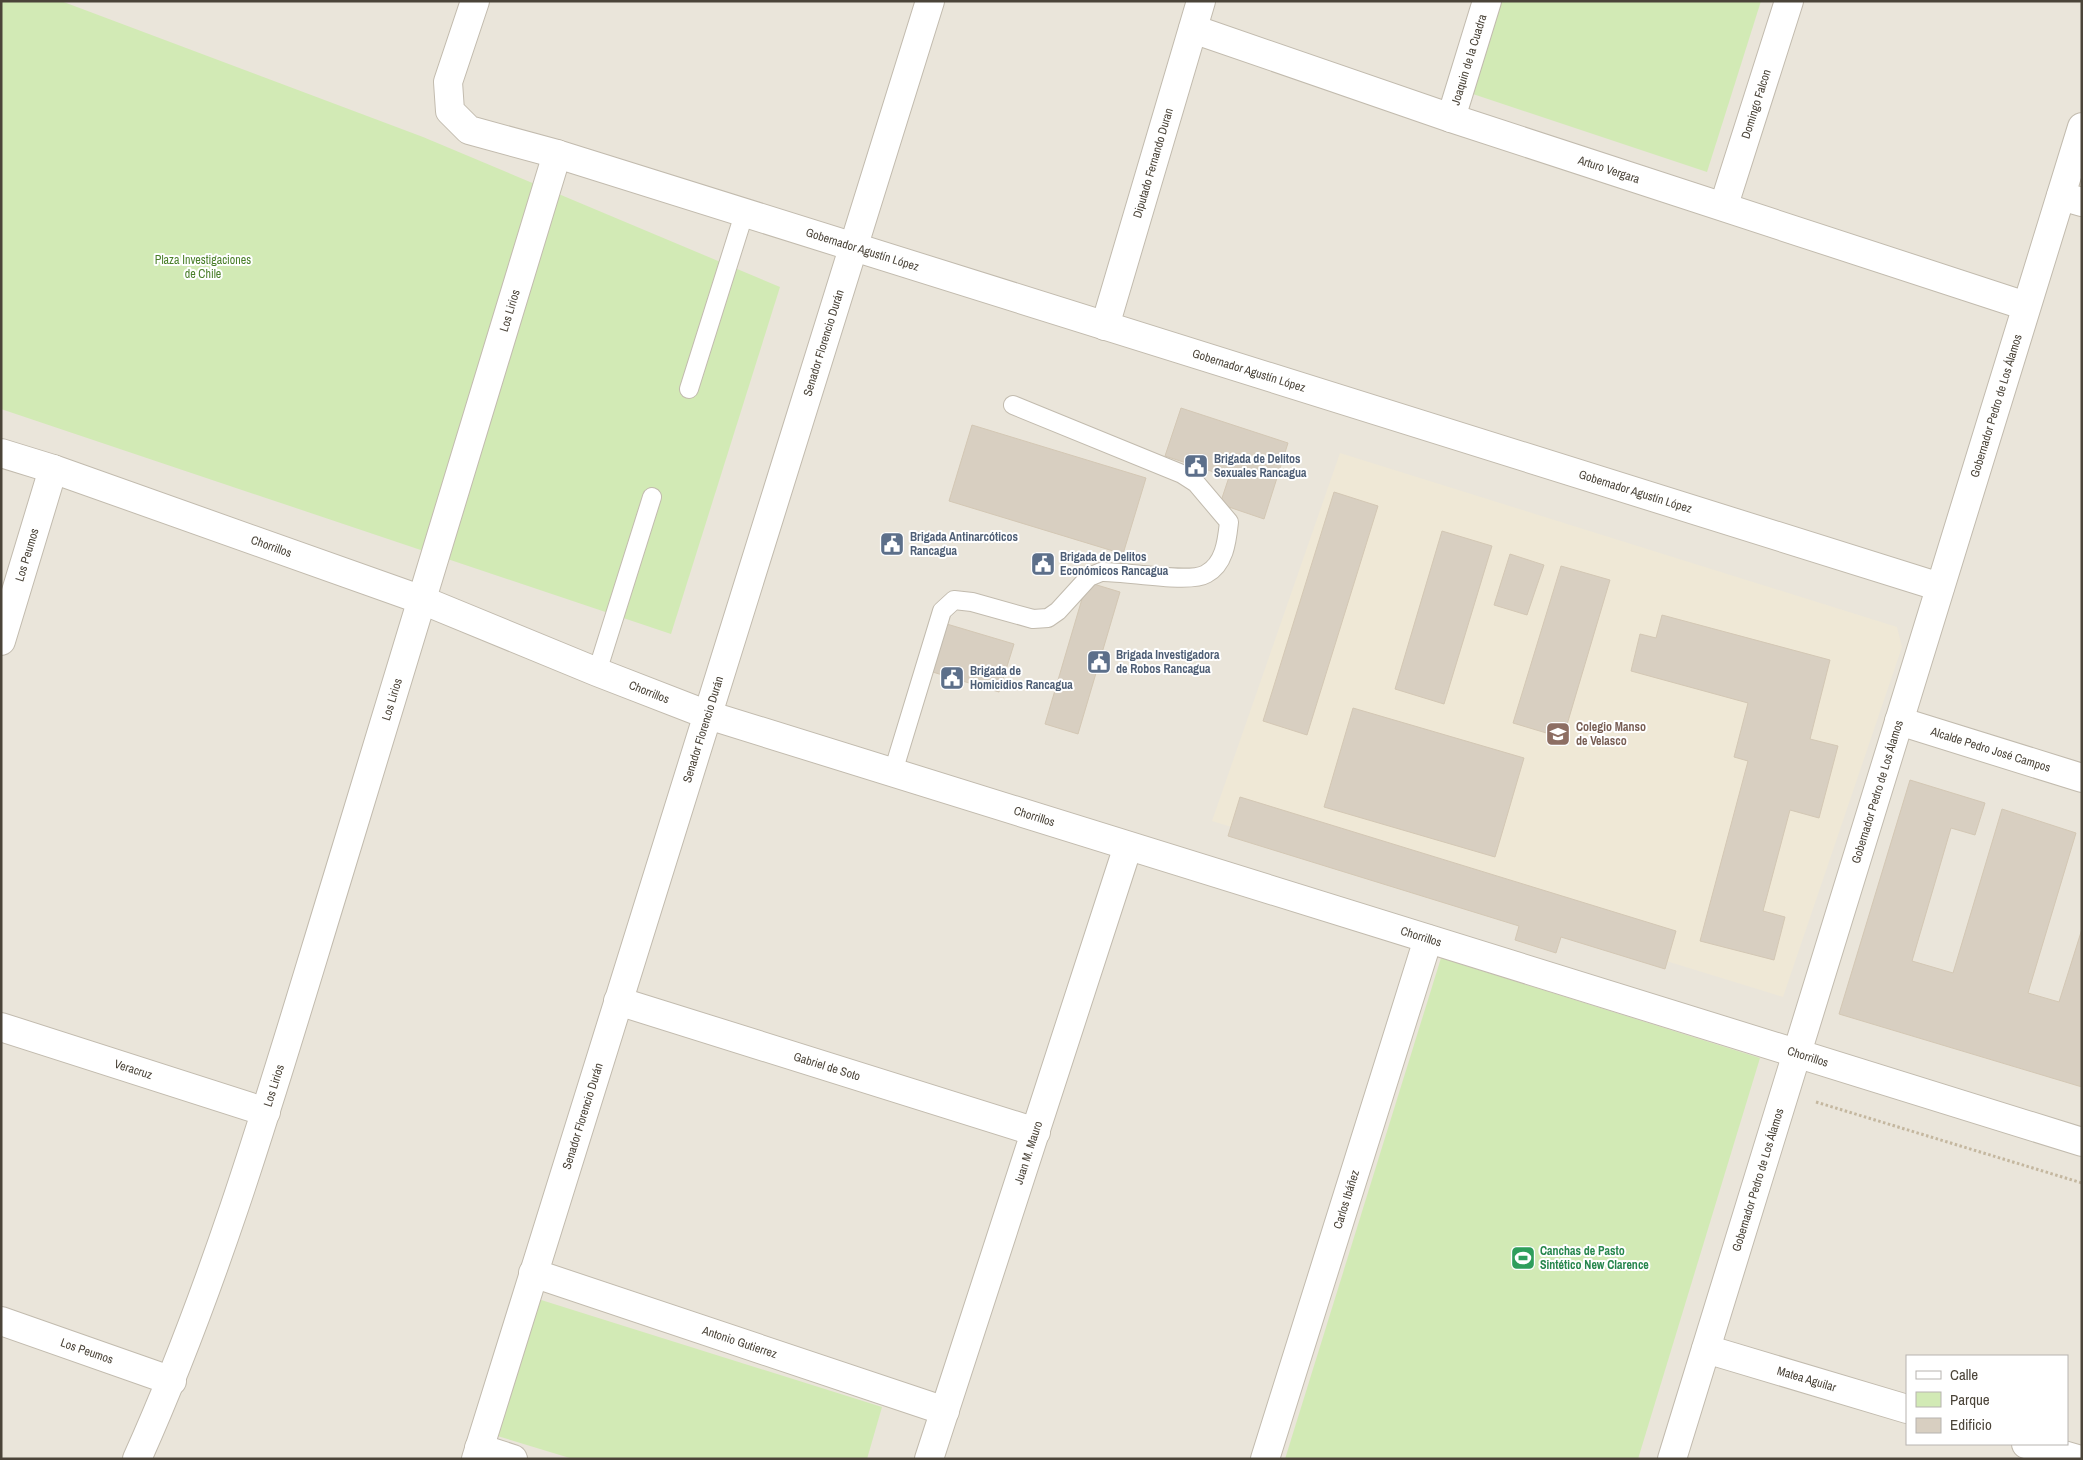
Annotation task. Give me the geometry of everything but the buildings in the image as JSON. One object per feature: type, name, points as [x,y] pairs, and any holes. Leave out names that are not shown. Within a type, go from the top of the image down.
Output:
[{"type":"street","points":[[475,1],[448,82],[450,111],[468,130],[557,154]]},
{"type":"street","name":"Senador Florencio Durán","points":[[478,1454],[930,1]]},
{"type":"street","name":"Diputado Fernando Duran","points":[[1106,326],[1201,1]]},
{"type":"street","name":"Joaquin de la Cuadra","points":[[1451,118],[1487,1]]},
{"type":"street","name":"Domingo Falcon","points":[[1724,206],[1789,1]]},
{"type":"street","name":"Arturo Vergara","points":[[1193,29],[1451,118],[2026,306]]},
{"type":"street","name":"Gobernador Pedro de Los Álamos","points":[[1672,1459],[2026,306],[2071,199],[2082,127]]},
{"type":"street","name":"Gobernador Agustín López","points":[[557,154],[1940,587]]},
{"type":"street","name":"Los Lirios","points":[[137,1459],[172,1380],[212,1274],[266,1112],[557,154]]},
{"type":"street","name":"Chorrillos","points":[[1,453],[53,469],[422,600],[597,672],[708,715],[2082,1142]]},
{"type":"street","name":"Los Peumos","points":[[1,641],[53,469]]},
{"type":"street","name":"Alcalde Pedro José Campos","points":[[1899,721],[2082,778]]},
{"type":"street","name":"Juan M. Mauro","points":[[929,1459],[1128,846]]},
{"type":"street","name":"Carlos Ibáñez","points":[[1265,1459],[1428,939]]},
{"type":"street","name":"Gabriel de Soto","points":[[618,1000],[1036,1132]]},
{"type":"street","name":"Veracruz","points":[[1,1027],[266,1112]]},
{"type":"street","name":"Antonio Gutierrez","points":[[533,1273],[944,1411]]},
{"type":"street","name":"Los Peumos","points":[[1,1321],[172,1380]]},
{"type":"street","name":"Matea Aguilar","points":[[1706,1350],[1906,1409]]},
{"type":"street","points":[[2018,1459],[2024,1445]]},
{"type":"street","points":[[2028,1445],[2077,1459]]},
{"type":"street","points":[[478,1454],[512,1459]]},
{"type":"lane","points":[[689,388],[744,214]]},
{"type":"lane","points":[[893,772],[942,611],[954,600],[972,602],[1033,619],[1048,618],[1058,611],[1089,578],[1101,572],[1188,578],[1206,574],[1219,562],[1227,543],[1228,522],[1196,483],[1182,474],[1013,405]]},
{"type":"lane","points":[[597,672],[652,497]]},
{"type":"path","points":[[1784,1093],[2082,1183]]},
{"type":"shaded area","points":[[1,1],[2082,1],[2082,1459],[1,1459]]},
{"type":"shaded area","name":"Colegio Manso de Velasco","points":[[1340,453],[1897,627],[1902,647],[1783,997],[1212,821]]},
{"type":"green space","name":"Plaza Investigaciones de Chile","points":[[1,1],[61,1],[423,137],[780,287],[671,634],[1,409]]},
{"type":"green space","points":[[1492,1],[1761,1],[1707,172],[1464,91]]},
{"type":"green space","name":"Canchas de Pasto Sintético New Clarence","points":[[1441,958],[1760,1058],[1638,1459],[1285,1459]]},
{"type":"green space","points":[[538,1299],[882,1407],[867,1459],[573,1459],[491,1434]]},
{"type":"place","name":"Brigada de Delitos Sexuales Rancagua","points":[[1196,466]]},
{"type":"place","name":"Brigada Antinarcóticos Rancagua","points":[[892,544]]},
{"type":"place","name":"Brigada de Delitos Económicos Rancagua","points":[[1043,564]]},
{"type":"place","name":"Brigada Investigadora de Robos Rancagua","points":[[1099,662]]},
{"type":"place","name":"Brigada de Homicidios Rancagua","points":[[952,678]]},
{"type":"place","name":"Colegio Manso de Velasco","points":[[1558,734]]},
{"type":"place","name":"Canchas de Pasto Sintético New Clarence","points":[[1523,1258]]}]
